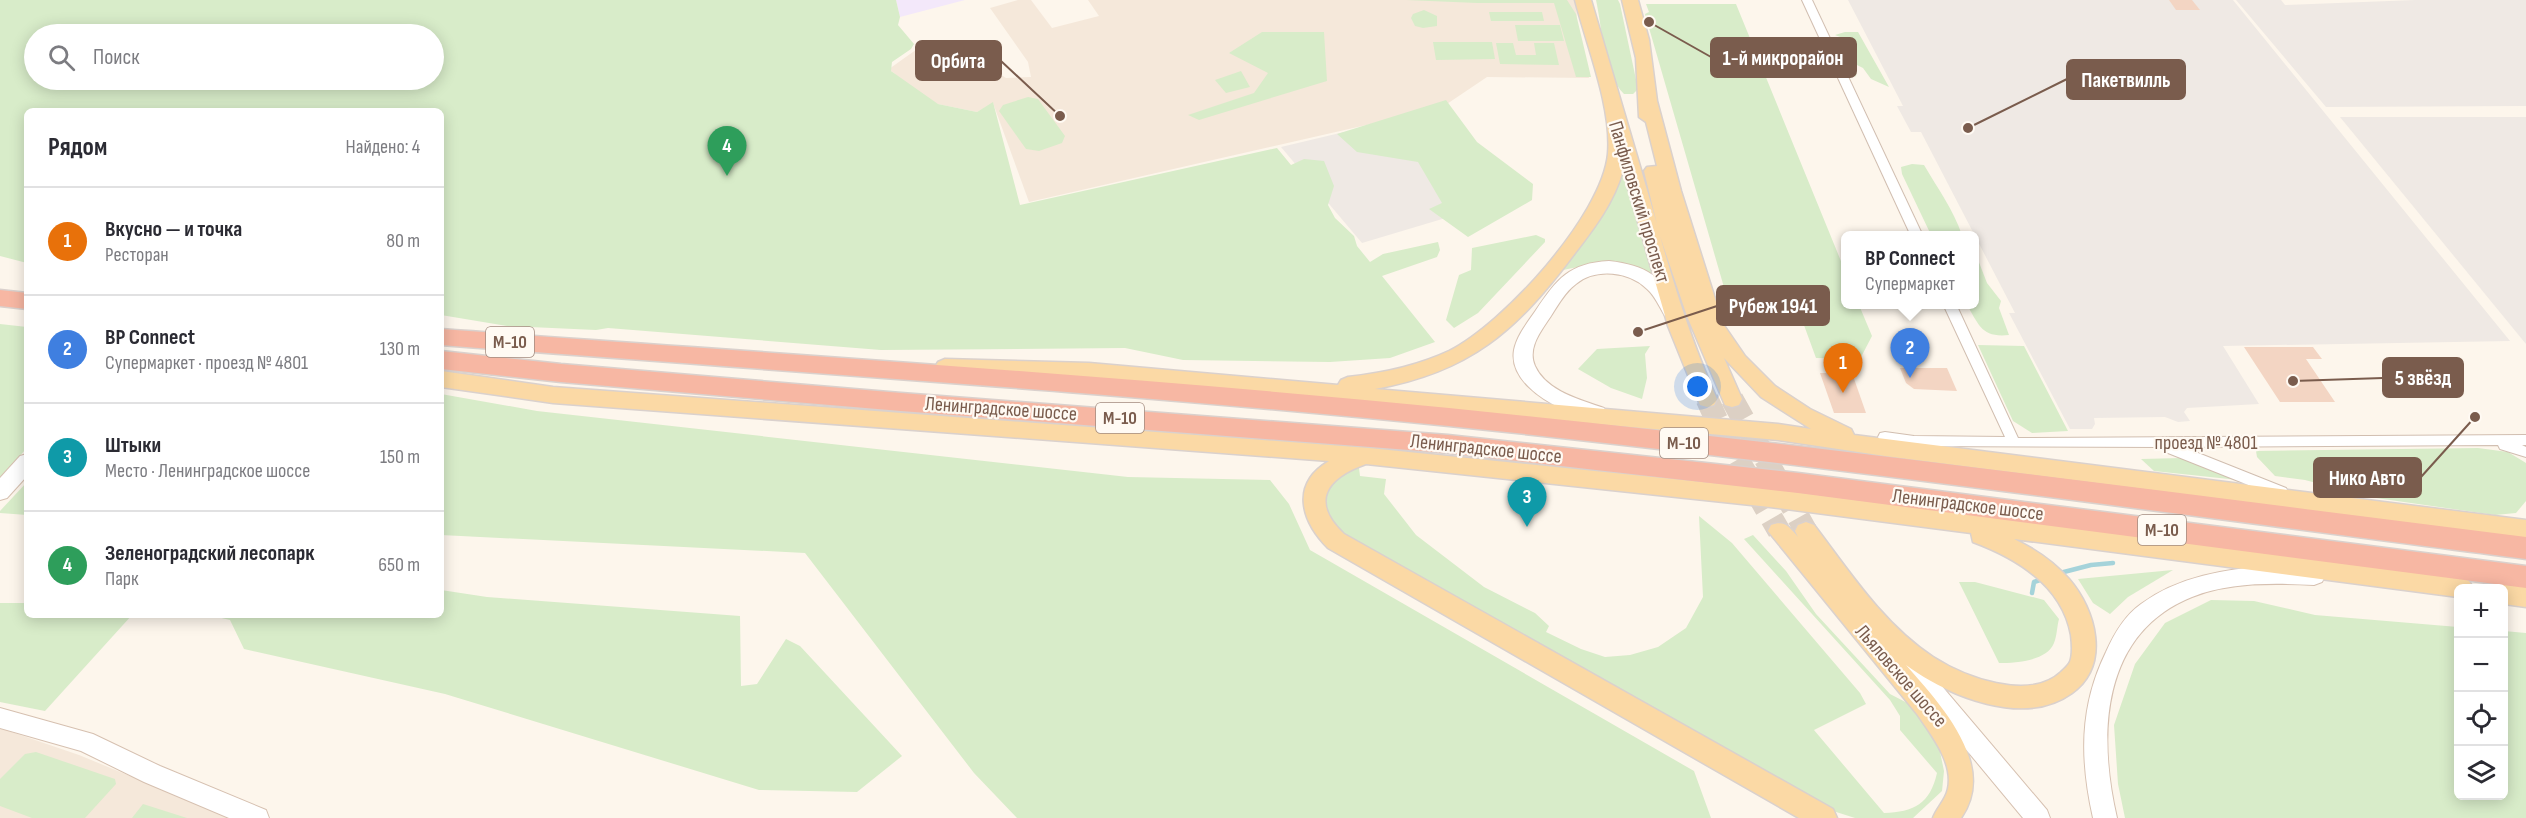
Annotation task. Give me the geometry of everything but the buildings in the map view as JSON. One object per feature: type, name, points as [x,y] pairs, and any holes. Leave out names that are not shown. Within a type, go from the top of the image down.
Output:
[{"type":"highway","points":[[0,298],[24,301]]},
{"type":"highway","points":[[0,312],[24,315]]},
{"type":"highway","name":"Ленинградское шоссе","points":[[444,337],[1140,389],[1462,418],[1785,455],[2526,548]]},
{"type":"highway","name":"Ленинградское шоссе","points":[[444,360],[561,373],[901,402],[1448,444],[1798,483],[2526,577]]},
{"type":"main road","name":"Панфиловский проспект","points":[[1583,0],[1672,315],[1687,357],[1707,399]]},
{"type":"main road","name":"Панфиловский проспект","points":[[1630,1],[1637,24],[1650,104],[1645,135],[1662,212],[1706,341],[1732,399]]},
{"type":"main road","points":[[1650,104],[1671,191],[1713,324],[1733,357],[1755,382],[1793,409],[1845,436],[1885,442]]},
{"type":"main road","points":[[1308,389],[1377,380],[1427,367],[1469,348],[1512,317],[1530,300],[1594,215],[1613,174],[1617,151],[1616,123]]},
{"type":"main road","name":"Ленинградское шоссе","points":[[840,366],[1089,371],[1885,442],[2306,500],[2519,525]]},
{"type":"main road","name":"Ленинградское шоссе","points":[[444,379],[553,394],[1369,456],[1770,498],[2454,587]]},
{"type":"main road","points":[[1369,456],[1334,467],[1317,487],[1314,502],[1315,513],[1324,532],[1378,567],[1824,818]]},
{"type":"main road","points":[[1875,623],[1923,663],[1972,688],[1998,696],[2026,698],[2051,690],[2066,684],[2079,669],[2084,651],[2083,631],[2076,612],[2061,589],[2045,571],[2025,555],[2001,542],[1922,519]]},
{"type":"main road","name":"Льяловское шоссе","points":[[1779,531],[1926,706]]},
{"type":"main road","name":"Льяловское шоссе","points":[[1806,531],[1875,623]]},
{"type":"main road","points":[[2508,595],[2526,597]]},
{"type":"main road","points":[[1926,706],[1946,734],[1961,773],[1958,803],[1946,818]]},
{"type":"street","points":[[1807,0],[1915,231]]},
{"type":"street","points":[[1623,418],[1566,404],[1543,389],[1523,359],[1528,336],[1568,280],[1580,272],[1598,267],[1624,271],[1649,281],[1658,289],[1672,315]]},
{"type":"street","points":[[1951,309],[2014,443]]},
{"type":"street","name":"проезд № 4801","points":[[1885,442],[2154,443],[2526,440]]},
{"type":"street","points":[[2479,441],[2510,446],[2526,452]]},
{"type":"street","points":[[2239,476],[2226,466],[2221,453],[2230,445],[2244,442]]},
{"type":"street","points":[[2154,443],[2184,452],[2239,476],[2306,500]]},
{"type":"street","points":[[0,492],[24,465]]},
{"type":"street","points":[[2105,818],[2098,785],[2094,742],[2100,692],[2105,673],[2126,635],[2148,611],[2199,586],[2248,576],[2288,575],[2413,582]]},
{"type":"street","name":"Льяловское шоссе","points":[[1875,623],[2038,818]]},
{"type":"street","name":"Льяловское шоссе","points":[[1926,706],[2028,818]]},
{"type":"street","points":[[0,718],[85,742],[152,774],[257,818]]},
{"type":"shaded area","points":[[896,0],[965,0],[900,17]]},
{"type":"shaded area","points":[[1018,0],[1031,0],[1052,28],[1099,16],[1088,0],[1576,0],[1577,21],[1589,78],[1487,77],[1441,108],[1029,202],[993,103],[977,112],[928,102],[889,69],[927,42],[962,50],[1006,78],[1031,77],[1028,62],[990,8]]},
{"type":"shaded area","points":[[1848,0],[2233,0],[2510,341],[2223,346],[2259,404],[2187,408],[2184,412],[2190,421],[2178,422],[2165,417],[2094,418],[2095,424],[2092,429],[2070,429],[2009,313],[2015,313],[1979,244],[1979,231],[1972,231],[1921,132],[1911,132],[1897,106],[1903,106]]},
{"type":"shaded area","points":[[2236,0],[2281,0],[2285,5],[2415,0],[2526,0],[2526,106],[2326,107]]},
{"type":"shaded area","points":[[1441,109],[1519,196],[1362,243],[1281,147]]},
{"type":"shaded area","points":[[2340,117],[2526,117],[2526,344]]},
{"type":"shaded area","points":[[0,728],[79,755],[232,818],[0,818]]},
{"type":"green space","points":[[0,0],[896,0],[900,17],[898,25],[914,44],[911,49],[892,62],[891,71],[938,104],[977,112],[993,102],[1020,205],[1277,148],[1291,165],[1304,159],[1324,161],[1334,186],[1328,205],[1335,218],[1354,236],[1357,246],[1370,262],[1383,254],[1438,242],[1440,250],[1437,257],[1382,276],[1435,342],[1390,358],[1330,362],[1183,360],[1125,348],[881,350],[608,328],[596,330],[507,326],[444,316],[444,108],[24,108],[24,262],[0,256]]},
{"type":"green space","points":[[1406,0],[1567,0],[1576,14],[1591,77],[1576,77],[1554,3]]},
{"type":"green space","points":[[1596,0],[1618,0],[1620,4],[1638,89],[1633,94],[1624,94],[1612,75]]},
{"type":"green space","points":[[1646,4],[1736,4],[1841,261],[1841,309],[1861,309],[1872,336],[1860,359],[1816,358],[1801,317],[1732,315],[1645,14],[1649,12]]},
{"type":"green space","points":[[1424,10],[1437,16],[1437,26],[1423,28],[1415,26],[1411,18],[1413,14]]},
{"type":"green space","points":[[1489,12],[1542,12],[1544,21],[1491,21]]},
{"type":"green space","points":[[1515,25],[1560,25],[1564,41],[1518,41]]},
{"type":"green space","points":[[1262,32],[1324,32],[1327,81],[1199,120],[1188,115],[1254,93],[1268,73],[1229,53]]},
{"type":"green space","points":[[1858,32],[1889,87],[1871,79],[1863,68],[1857,65],[1856,77],[1847,62],[1842,46],[1848,40],[1835,35]]},
{"type":"green space","points":[[1433,42],[1492,42],[1495,59],[1436,60]]},
{"type":"green space","points":[[1496,43],[1513,43],[1516,55],[1536,55],[1534,43],[1554,43],[1559,65],[1500,64]]},
{"type":"green space","points":[[1241,71],[1250,87],[1226,93],[1215,80]]},
{"type":"green space","points":[[1028,97],[1038,99],[1065,136],[1062,143],[1039,151],[1026,149],[999,111],[1003,105]]},
{"type":"green space","points":[[1446,100],[1477,142],[1533,184],[1532,200],[1468,237],[1429,209],[1442,203],[1418,162],[1357,152],[1337,134]]},
{"type":"green space","points":[[1912,164],[1924,165],[1950,208],[1960,231],[1929,231],[1902,174],[1901,167]]},
{"type":"green space","points":[[1621,167],[1629,180],[1656,277],[1608,265],[1559,271]]},
{"type":"green space","points":[[1536,235],[1545,239],[1545,242],[1478,313],[1454,328],[1446,320],[1459,275],[1471,270],[1472,248]]},
{"type":"green space","points":[[1979,262],[1987,283],[2001,301],[1999,308],[2009,335],[1987,332],[1978,324],[1969,309],[1979,309]]},
{"type":"green space","points":[[0,324],[24,327],[24,451],[0,477]]},
{"type":"green space","points":[[1978,345],[2024,346],[2068,431],[2032,433],[2013,421]]},
{"type":"green space","points":[[1650,346],[1645,354],[1647,378],[1642,399],[1611,388],[1578,369],[1597,349]]},
{"type":"green space","points":[[444,395],[537,411],[1128,477],[1270,480],[1289,504],[1310,550],[1694,771],[1711,818],[1017,818],[974,773],[805,553],[444,535]]},
{"type":"green space","points":[[2478,448],[2508,452],[2526,463],[2526,501],[2516,513],[2495,515],[2369,497],[2305,480],[2275,476],[2257,457],[2256,451]]},
{"type":"green space","points":[[2181,458],[2238,480],[2154,471],[2141,459]]},
{"type":"green space","points":[[1348,467],[1359,468],[1360,476],[1386,479],[1384,494],[1416,535],[1484,587],[1535,613],[1549,626],[1546,632],[1581,649],[1605,657],[1630,655],[1658,647],[1686,628],[1703,597],[1699,516],[1732,543],[1860,693],[1866,704],[1814,730],[1884,813],[1904,811],[1919,804],[1930,792],[1937,773],[1900,730],[1900,716],[1890,700],[1744,539],[1753,535],[1786,571],[1816,614],[1890,694],[1917,708],[1938,742],[1944,771],[1942,791],[1913,818],[1855,818],[1833,811],[1340,537],[1325,517],[1322,491]]},
{"type":"green space","points":[[24,485],[24,515],[0,513]]},
{"type":"green space","points":[[2173,570],[2128,597],[2110,614],[2093,603],[2078,579]]},
{"type":"green space","points":[[1959,582],[1975,582],[2044,600],[2059,619],[2055,640],[2050,649],[2045,654],[2030,660],[1999,663]]},
{"type":"green space","points":[[444,590],[487,597],[740,616],[741,686],[757,684],[786,639],[800,646],[902,756],[857,792],[759,790],[445,694],[244,649],[230,620],[222,618],[444,618]]},
{"type":"green space","points":[[2211,600],[2254,601],[2315,615],[2454,627],[2454,800],[2508,800],[2508,631],[2526,633],[2526,818],[2125,818],[2118,784],[2114,725],[2135,664],[2165,623]]},
{"type":"green space","points":[[0,603],[24,603],[24,618],[129,618],[45,711],[0,702]]},
{"type":"green space","points":[[36,752],[115,779],[116,784],[85,818],[32,818],[0,806],[0,779],[25,754]]},
{"type":"green space","points":[[143,804],[187,818],[132,818]]},
{"type":"waterway","points":[[2060,573],[2091,565],[2113,563]]},
{"type":"waterway","points":[[2032,593],[2034,582],[2043,579]]},
{"type":"tunnel","points":[[1707,399],[1723,434],[1779,531]]},
{"type":"tunnel","points":[[1732,399],[1806,531]]},
{"type":"place","name":"1-й микрорайон","points":[[1649,22]]},
{"type":"place","name":"Орбита","points":[[1060,116]]},
{"type":"place","name":"Пакетвилль","points":[[1968,128]]},
{"type":"place","name":"Зеленоградский лесопарк","points":[[727,176]]},
{"type":"place","name":"Рубеж 1941","points":[[1638,332]]},
{"type":"place","name":"ВР Connect","points":[[1910,378]]},
{"type":"place","name":"5 звёзд","points":[[2293,381]]},
{"type":"place","name":"Вкусно — и точка","points":[[1843,393]]},
{"type":"place","name":"Нико Авто","points":[[2475,417]]},
{"type":"place","name":"Штыки","points":[[1527,527]]}]
